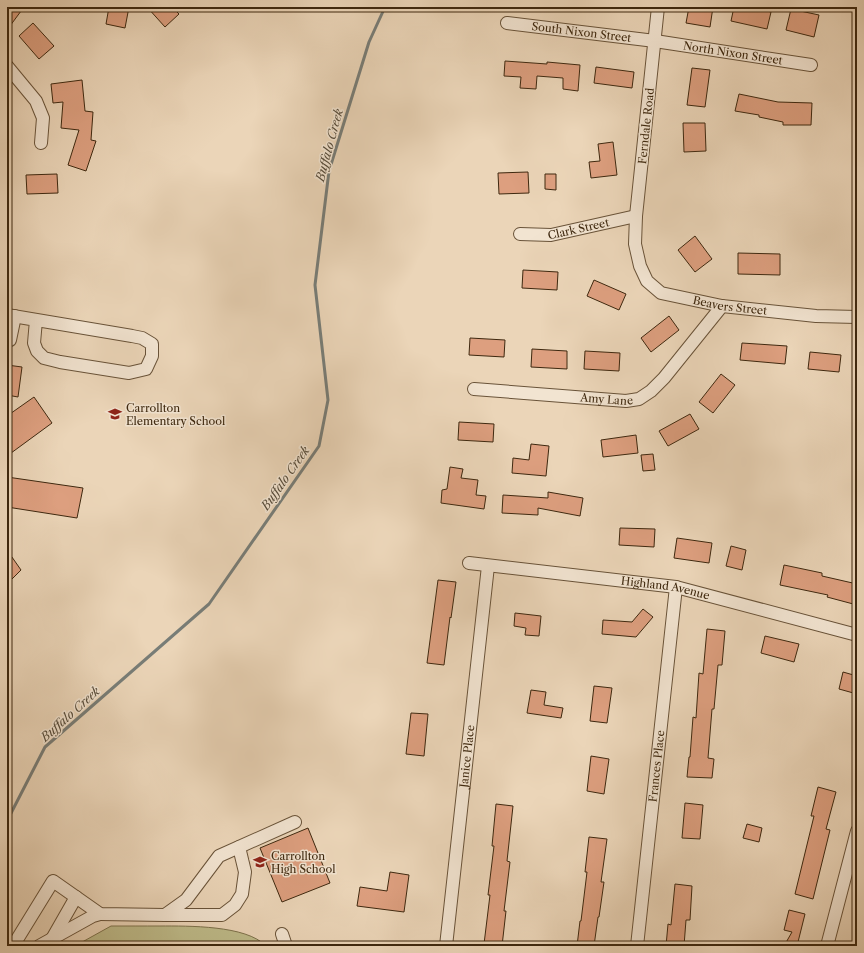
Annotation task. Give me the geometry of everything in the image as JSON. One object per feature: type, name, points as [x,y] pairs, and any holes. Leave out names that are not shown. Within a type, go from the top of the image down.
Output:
[{"type":"street","name":"Ferndale Road","points":[[635,244],[636,216],[658,7]]},
{"type":"street","name":"South Nixon Street","points":[[507,23],[655,41]]},
{"type":"street","name":"North Nixon Street","points":[[655,41],[811,65]]},
{"type":"street","points":[[7,66],[36,101],[43,118],[41,143]]},
{"type":"street","name":"Clark Street","points":[[520,234],[551,235],[636,216]]},
{"type":"street","name":"Beavers Street","points":[[635,244],[640,266],[647,281],[661,293],[722,306],[816,316],[857,317]]},
{"type":"street","name":"Amy Lane","points":[[474,389],[626,401],[639,399],[664,378],[722,306]]},
{"type":"street","points":[[7,341],[10,340],[11,315],[142,338],[152,344],[152,356],[146,369],[129,373],[44,358],[37,352],[34,343],[36,320]]},
{"type":"street","name":"Highland Avenue","points":[[469,563],[676,587],[857,635]]},
{"type":"street","name":"Janice Place","points":[[446,946],[488,566]]},
{"type":"street","name":"Frances Place","points":[[637,946],[676,587]]},
{"type":"street","points":[[165,915],[186,900],[219,856],[295,822]]},
{"type":"street","points":[[827,946],[857,832]]},
{"type":"street","points":[[39,946],[93,916],[100,914],[222,915],[235,906],[242,894],[245,872],[239,847]]},
{"type":"street","points":[[14,946],[53,881],[100,914]]},
{"type":"street","points":[[52,939],[76,897]]},
{"type":"street","points":[[282,934],[286,946]]},
{"type":"shaded area","points":[[111,926],[186,926],[216,928],[245,934],[257,939],[266,946],[75,946]]},
{"type":"building","points":[[7,7],[24,7],[7,30]]},
{"type":"building","points":[[109,7],[129,7],[125,28],[106,24]]},
{"type":"building","points":[[147,7],[172,7],[179,14],[165,27]]},
{"type":"building","points":[[689,7],[713,7],[710,27],[686,23]]},
{"type":"building","points":[[734,7],[750,7],[771,12],[767,29],[731,21]]},
{"type":"building","points":[[791,9],[819,15],[814,37],[786,30]]},
{"type":"building","points":[[33,23],[54,46],[39,59],[19,36]]},
{"type":"building","points":[[505,61],[547,64],[547,62],[580,65],[578,91],[563,89],[563,78],[537,76],[536,89],[520,88],[521,77],[504,76]]},
{"type":"building","points":[[596,67],[634,72],[632,88],[594,83]]},
{"type":"building","points":[[692,68],[710,70],[705,107],[687,105]]},
{"type":"building","points":[[82,80],[85,111],[93,112],[91,140],[96,141],[86,171],[68,165],[79,130],[61,128],[63,102],[53,103],[51,84]]},
{"type":"building","points":[[739,94],[778,102],[812,103],[811,125],[783,125],[783,122],[759,117],[759,115],[735,111]]},
{"type":"building","points":[[683,123],[705,123],[706,151],[684,152]]},
{"type":"building","points":[[613,142],[617,175],[591,178],[589,162],[600,161],[598,144]]},
{"type":"building","points":[[528,172],[529,193],[499,194],[498,173]]},
{"type":"building","points":[[57,174],[58,193],[27,194],[26,175]]},
{"type":"building","points":[[545,174],[556,174],[556,190],[545,189]]},
{"type":"building","points":[[695,236],[712,259],[695,272],[678,250]]},
{"type":"building","points":[[738,253],[780,254],[780,275],[738,274]]},
{"type":"building","points":[[523,270],[558,272],[557,290],[522,288]]},
{"type":"building","points":[[594,280],[626,294],[619,310],[587,296]]},
{"type":"building","points":[[669,316],[679,330],[651,352],[641,338]]},
{"type":"building","points":[[470,338],[505,340],[504,357],[469,355]]},
{"type":"building","points":[[742,343],[787,346],[785,364],[740,360]]},
{"type":"building","points":[[532,349],[567,351],[567,369],[531,367]]},
{"type":"building","points":[[585,351],[620,353],[619,371],[584,369]]},
{"type":"building","points":[[810,352],[841,355],[839,372],[808,369]]},
{"type":"building","points":[[7,365],[22,367],[18,397],[7,395]]},
{"type":"building","points":[[721,374],[735,385],[713,413],[699,402]]},
{"type":"building","points":[[34,397],[52,423],[7,456],[7,416]]},
{"type":"building","points":[[690,414],[699,429],[668,446],[659,431]]},
{"type":"building","points":[[459,422],[494,424],[493,442],[458,440]]},
{"type":"building","points":[[636,435],[638,453],[603,457],[601,440]]},
{"type":"building","points":[[531,444],[549,446],[546,476],[512,473],[513,458],[529,460]]},
{"type":"building","points":[[653,454],[655,470],[643,471],[641,455]]},
{"type":"building","points":[[450,467],[463,469],[461,478],[478,480],[476,495],[486,496],[484,509],[441,503],[442,490],[447,489]]},
{"type":"building","points":[[7,477],[83,488],[77,518],[7,507]]},
{"type":"building","points":[[548,492],[583,498],[580,516],[538,508],[538,515],[502,513],[503,495],[548,498]]},
{"type":"building","points":[[620,528],[655,529],[654,547],[619,545]]},
{"type":"building","points":[[677,538],[712,543],[709,563],[674,558]]},
{"type":"building","points":[[731,546],[746,550],[742,570],[726,566]]},
{"type":"building","points":[[7,550],[21,570],[7,584]]},
{"type":"building","points":[[784,565],[822,573],[822,576],[857,584],[857,605],[827,597],[828,595],[780,585]]},
{"type":"building","points":[[438,580],[456,582],[444,665],[427,663]]},
{"type":"building","points":[[643,609],[653,617],[636,637],[602,634],[603,620],[632,622]]},
{"type":"building","points":[[515,613],[541,616],[539,636],[525,635],[526,628],[514,626]]},
{"type":"building","points":[[707,629],[725,631],[722,665],[718,665],[714,709],[712,709],[708,758],[714,759],[712,778],[687,777],[693,717],[696,718],[699,673],[703,674]]},
{"type":"building","points":[[765,636],[799,644],[794,662],[761,653]]},
{"type":"building","points":[[843,672],[857,676],[857,694],[839,689]]},
{"type":"building","points":[[594,686],[612,688],[607,723],[590,721]]},
{"type":"building","points":[[531,690],[546,692],[544,705],[563,708],[561,718],[527,713]]},
{"type":"building","points":[[411,713],[428,714],[424,756],[406,754]]},
{"type":"building","points":[[591,756],[609,759],[604,794],[587,791]]},
{"type":"building","points":[[818,787],[836,792],[826,829],[830,830],[813,899],[795,894],[814,816],[811,816]]},
{"type":"building","points":[[685,803],[703,805],[700,839],[682,838]]},
{"type":"building","points":[[496,804],[513,806],[507,861],[510,862],[504,911],[506,911],[502,946],[484,944],[490,895],[488,895],[494,846],[492,846]]},
{"type":"building","points":[[747,824],[762,828],[759,842],[743,838]]},
{"type":"building","points":[[308,828],[330,883],[282,902],[260,848]]},
{"type":"building","points":[[589,837],[607,839],[601,882],[604,882],[594,946],[577,946],[587,872],[585,872]]},
{"type":"building","points":[[390,872],[409,875],[404,912],[357,906],[360,887],[387,891]]},
{"type":"building","points":[[675,884],[692,886],[690,920],[686,920],[684,946],[666,946],[668,924],[671,925]]},
{"type":"building","points":[[789,910],[805,914],[797,946],[784,946],[792,932],[784,930]]},
{"type":"waterway","name":"Buffalo Creek","points":[[7,821],[45,747],[209,604],[319,446],[328,400],[315,285],[329,171],[369,42],[385,7]]},
{"type":"place","name":"Carrollton Elementary School","points":[[115,414]]},
{"type":"place","name":"Carrollton High School","points":[[260,862]]}]
